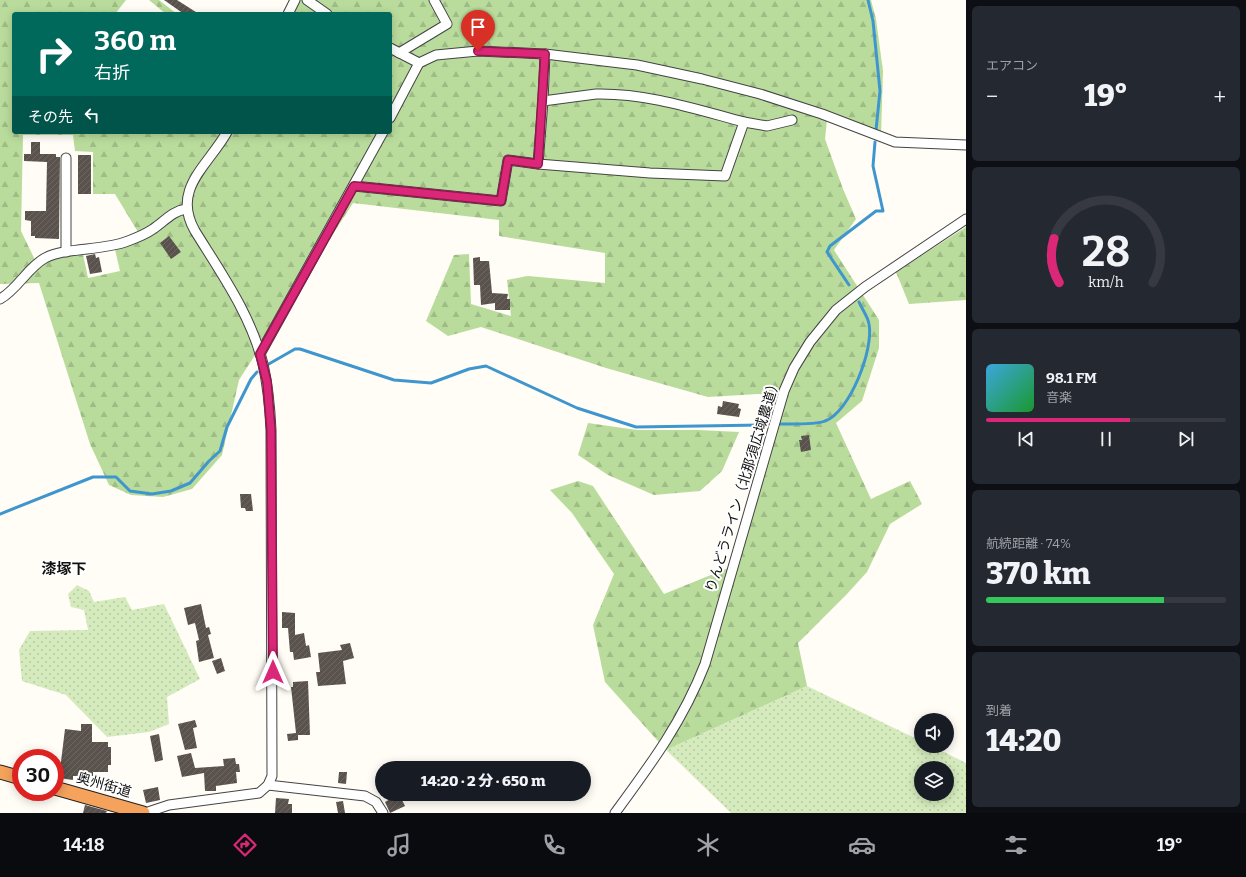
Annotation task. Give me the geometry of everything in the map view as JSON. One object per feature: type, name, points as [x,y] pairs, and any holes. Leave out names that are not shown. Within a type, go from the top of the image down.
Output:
[{"type":"highway","points":[[0,772],[12,775]]},
{"type":"highway","name":"奥州街道","points":[[64,791],[119,810],[144,813]]},
{"type":"street","points":[[289,12],[295,0]]},
{"type":"street","points":[[307,0],[324,12]]},
{"type":"street","points":[[399,53],[447,24],[434,0]]},
{"type":"street","points":[[392,49],[419,63]]},
{"type":"street","points":[[392,114],[419,63],[436,55],[478,51],[545,54],[637,65],[709,80],[760,94],[822,114],[895,142],[966,145]]},
{"type":"street","points":[[538,164],[545,54]]},
{"type":"street","points":[[543,101],[570,96],[618,94],[657,99],[744,122],[767,126],[792,120]]},
{"type":"street","points":[[354,186],[501,201],[508,160],[538,164],[650,173],[725,176],[744,122]]},
{"type":"street","points":[[144,813],[169,805],[259,793],[268,785],[272,776],[271,430],[267,382],[260,354],[240,305],[188,220],[186,209],[191,185],[197,172],[226,134]]},
{"type":"street","points":[[260,354],[382,134]]},
{"type":"street","points":[[66,158],[66,252]]},
{"type":"street","points":[[0,299],[14,290],[34,266],[43,259],[66,252],[100,248],[127,241],[151,231],[172,214],[186,209]]},
{"type":"street","name":"りんどうライン（北那須広域農道）","points":[[615,813],[670,737],[696,687],[705,664],[784,391],[794,368],[810,342],[836,310],[865,287],[966,219]]},
{"type":"street","points":[[268,785],[365,796],[376,802],[383,813]]},
{"type":"green space","points":[[0,0],[126,0],[117,12],[12,12],[12,134],[392,134],[392,12],[283,12],[289,0],[871,0],[876,19],[883,71],[881,134],[827,120],[825,139],[843,189],[856,219],[834,250],[879,320],[879,348],[862,401],[836,423],[871,499],[910,481],[922,504],[890,524],[867,572],[798,643],[807,686],[666,750],[605,682],[593,625],[614,574],[572,513],[550,490],[578,481],[593,486],[664,594],[738,564],[778,396],[758,394],[708,397],[606,368],[481,327],[448,336],[426,321],[454,255],[469,254],[471,304],[511,316],[507,280],[528,276],[605,283],[605,253],[499,236],[499,220],[353,203],[239,380],[222,455],[192,489],[163,497],[131,495],[109,485],[90,444],[39,283],[0,284]],"holes":[[[23,135],[73,135],[75,151],[93,152],[93,194],[115,194],[138,232],[113,241],[120,271],[88,278],[81,245],[35,260],[21,231]]]},
{"type":"green space","points":[[149,0],[159,0],[174,12],[164,12]]},
{"type":"green space","points":[[966,227],[966,300],[909,304],[896,272]]},
{"type":"green space","points":[[588,423],[637,430],[739,432],[722,471],[700,491],[654,495],[608,475],[578,455]]},
{"type":"green space","points":[[77,585],[89,591],[94,602],[125,597],[132,610],[164,604],[200,679],[167,697],[169,724],[149,732],[107,737],[66,695],[22,681],[19,650],[30,631],[88,630],[84,610],[71,607],[68,594]]},
{"type":"green space","points":[[807,686],[914,738],[914,753],[946,753],[966,763],[966,813],[731,813],[666,750]]},
{"type":"building","points":[[164,0],[177,0],[196,12],[181,12]]},
{"type":"building","points":[[31,142],[40,142],[40,154],[56,154],[56,157],[60,157],[59,239],[35,238],[35,236],[31,236],[31,221],[25,220],[25,211],[46,211],[47,162],[24,161],[24,154],[31,154]]},
{"type":"building","points":[[78,155],[91,155],[91,194],[78,194]]},
{"type":"building","points":[[169,236],[181,252],[171,259],[160,243]]},
{"type":"building","points":[[95,254],[96,258],[99,257],[102,272],[90,274],[86,256]]},
{"type":"building","points":[[480,257],[480,261],[489,261],[492,293],[508,294],[507,299],[510,299],[510,310],[495,310],[495,303],[481,305],[480,285],[474,285],[473,258]]},
{"type":"building","points":[[723,401],[739,404],[738,408],[741,409],[739,417],[717,414],[718,406],[722,407]]},
{"type":"building","points":[[809,435],[811,450],[801,452],[799,440],[802,440],[801,436]]},
{"type":"building","points":[[240,494],[251,494],[253,511],[246,511],[245,508],[241,508]]},
{"type":"building","points":[[201,604],[206,628],[209,627],[211,634],[208,635],[214,658],[199,662],[196,641],[199,640],[195,623],[188,625],[184,608]]},
{"type":"building","points":[[282,612],[295,613],[295,635],[304,633],[306,646],[309,645],[311,657],[294,660],[293,652],[290,652],[288,628],[282,628]]},
{"type":"building","points":[[350,643],[354,658],[343,661],[346,684],[318,686],[316,672],[320,672],[318,653],[342,650],[340,645]]},
{"type":"building","points":[[221,658],[225,671],[217,674],[212,661]]},
{"type":"building","points":[[308,681],[310,735],[298,735],[298,740],[288,741],[287,734],[296,733],[291,687],[293,687],[293,682]]},
{"type":"building","points":[[195,720],[197,727],[193,728],[197,748],[185,750],[178,724]]},
{"type":"building","points":[[81,724],[92,724],[92,742],[108,742],[108,747],[111,747],[111,765],[108,765],[108,772],[93,772],[93,776],[73,776],[73,780],[64,779],[64,749],[63,749],[65,729],[81,731]]},
{"type":"building","points":[[159,734],[163,760],[155,762],[150,736]]},
{"type":"building","points":[[191,753],[195,768],[224,766],[223,759],[235,758],[236,764],[239,764],[240,772],[236,772],[237,783],[216,786],[216,791],[205,791],[204,773],[182,777],[177,756]]},
{"type":"building","points":[[339,772],[347,772],[346,784],[338,783]]},
{"type":"building","points":[[158,787],[160,800],[146,803],[143,790]]},
{"type":"building","points":[[276,798],[289,799],[288,804],[292,804],[292,813],[275,813]]},
{"type":"building","points":[[343,801],[345,813],[338,813],[336,802]]},
{"type":"building","points":[[402,801],[405,806],[390,813],[385,802]]},
{"type":"building","points":[[85,805],[107,811],[106,813],[83,813]]},
{"type":"waterway","points":[[868,0],[873,21],[880,91],[876,130]]},
{"type":"waterway","points":[[849,285],[827,252],[830,246],[876,211],[883,211],[873,166],[875,142]]},
{"type":"waterway","points":[[776,424],[801,424],[825,421],[843,406],[858,378],[868,348],[870,335],[869,324],[859,302]]},
{"type":"waterway","points":[[267,365],[295,349],[300,349],[394,380],[431,383],[469,369],[486,366],[577,408],[636,427],[762,425]]},
{"type":"waterway","points":[[0,514],[93,477],[116,477],[130,491],[152,494],[171,491],[190,483],[220,451],[227,427],[251,379],[257,372]]},
{"type":"district","name":"漆塚下","points":[[64,569]]},
{"type":"route","points":[[273,672],[270,402],[263,362],[260,354],[354,186],[501,201],[508,160],[538,164],[545,54],[478,51]]}]
